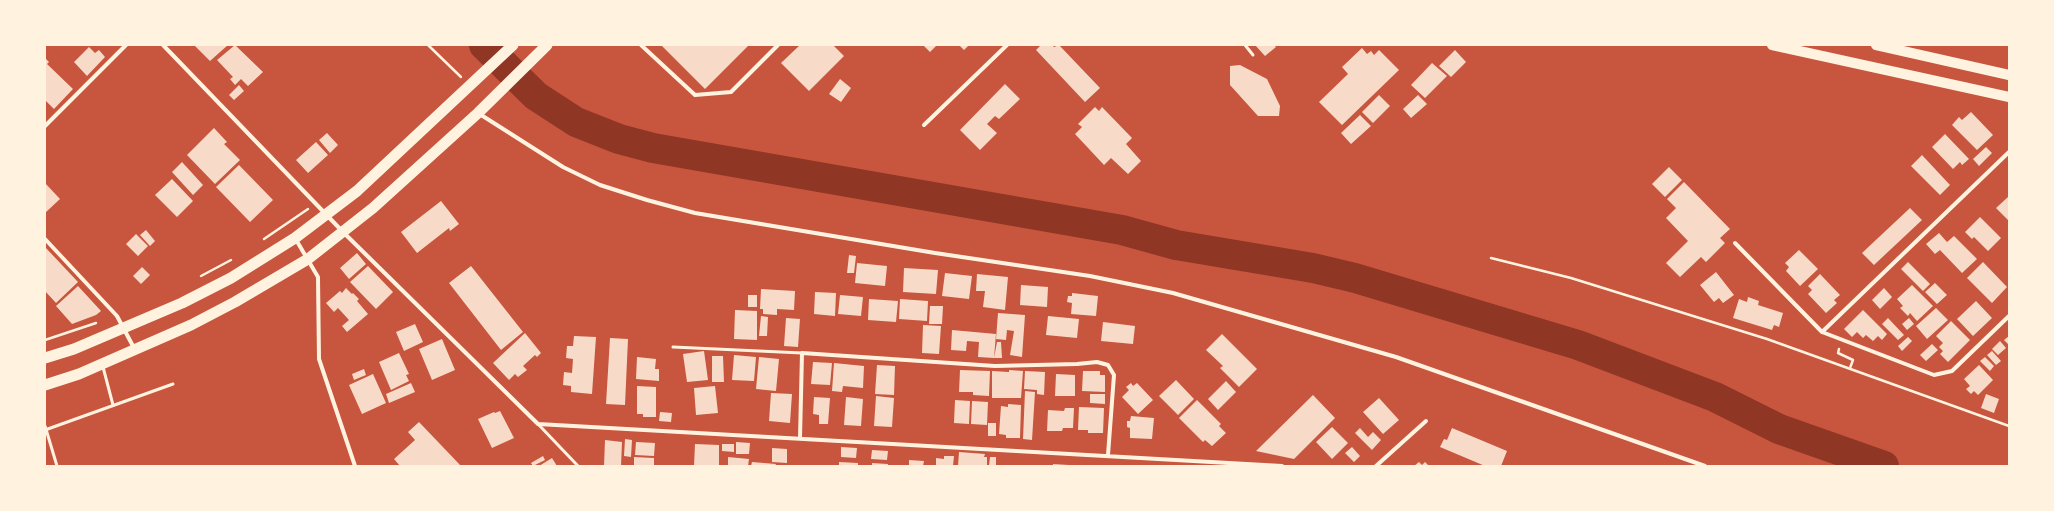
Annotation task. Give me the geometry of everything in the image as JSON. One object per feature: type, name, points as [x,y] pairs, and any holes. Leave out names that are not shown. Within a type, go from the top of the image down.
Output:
[{"type":"highway","points":[[45,358],[74,349],[182,303],[230,278],[295,238],[357,191],[513,45]]},
{"type":"highway","points":[[45,384],[102,364],[191,325],[235,302],[308,259],[344,232],[478,113],[545,48]]},
{"type":"main road","points":[[1772,45],[2009,97]]},
{"type":"main road","points":[[1876,45],[2009,75]]},
{"type":"street","points":[[45,126],[126,45]]},
{"type":"street","points":[[163,45],[344,232],[538,424],[1282,466]]},
{"type":"street","points":[[640,45],[695,95],[731,92],[778,45]]},
{"type":"street","points":[[924,125],[1007,45]]},
{"type":"street","points":[[478,113],[563,167],[600,185],[647,200],[695,213],[935,253],[1090,276],[1173,293],[1396,357],[1705,466]]},
{"type":"street","points":[[1822,332],[2009,152]]},
{"type":"street","points":[[295,238],[318,277],[319,359],[354,466]]},
{"type":"street","points":[[45,239],[117,316],[134,350]]},
{"type":"street","points":[[1735,243],[1822,332],[1934,375],[1952,371],[2009,316]]},
{"type":"street","points":[[800,438],[802,353],[995,366],[1077,364],[1097,362],[1108,365],[1114,375],[1108,455]]},
{"type":"street","points":[[1376,466],[1426,421]]},
{"type":"lane","points":[[1245,45],[1253,54]]},
{"type":"lane","points":[[673,347],[802,353]]},
{"type":"lane","points":[[102,364],[113,406]]},
{"type":"lane","points":[[57,466],[45,429],[174,384]]},
{"type":"lane","points":[[538,424],[578,466]]},
{"type":"path","points":[[428,45],[461,77],[455,83]]},
{"type":"path","points":[[258,243],[316,203]]},
{"type":"path","points":[[196,278],[238,256]]},
{"type":"path","points":[[1491,258],[1571,278],[1767,339],[2009,426]]},
{"type":"path","points":[[45,340],[117,316]]},
{"type":"path","points":[[1841,339],[1838,353],[1853,360],[1850,368]]},
{"type":"building","points":[[194,45],[228,45],[210,61]]},
{"type":"building","points":[[235,45],[263,72],[248,86],[241,79],[235,85],[230,79],[233,77],[217,60]]},
{"type":"building","points":[[661,45],[749,45],[705,89]]},
{"type":"building","points":[[800,45],[833,45],[844,56],[809,91],[781,63]]},
{"type":"building","points":[[923,45],[937,45],[930,52]]},
{"type":"building","points":[[959,45],[969,45],[964,50]]},
{"type":"building","points":[[1041,45],[1052,45],[1054,47],[1059,45],[1100,88],[1085,102],[1036,50]]},
{"type":"building","points":[[1255,45],[1274,45],[1276,47],[1265,56]]},
{"type":"building","points":[[89,47],[95,53],[99,50],[105,57],[87,76],[74,62]]},
{"type":"building","points":[[1362,48],[1367,54],[1371,51],[1374,55],[1379,50],[1399,70],[1342,125],[1319,102],[1348,74],[1342,67]]},
{"type":"building","points":[[1455,50],[1466,62],[1451,77],[1439,66]]},
{"type":"building","points":[[45,58],[49,62],[47,64],[73,89],[54,109],[45,100]]},
{"type":"building","points":[[1432,63],[1447,76],[1425,98],[1411,85]]},
{"type":"building","points":[[1240,65],[1267,79],[1280,106],[1279,116],[1258,116],[1230,85],[1230,66]]},
{"type":"building","points":[[840,79],[851,88],[841,102],[829,94]]},
{"type":"building","points":[[1005,84],[1020,99],[999,119],[995,116],[987,124],[997,133],[980,150],[960,130]]},
{"type":"building","points":[[239,85],[244,91],[234,100],[229,95]]},
{"type":"building","points":[[1379,95],[1390,106],[1373,123],[1362,112]]},
{"type":"building","points":[[1418,95],[1427,104],[1411,118],[1403,109]]},
{"type":"building","points":[[1095,107],[1099,111],[1102,107],[1132,138],[1126,144],[1141,161],[1128,174],[1111,158],[1104,165],[1075,134],[1082,127],[1078,124]]},
{"type":"building","points":[[1971,112],[1993,135],[1977,150],[1952,125],[1959,117],[1962,120]]},
{"type":"building","points":[[1360,115],[1371,126],[1351,144],[1341,133]]},
{"type":"building","points":[[214,128],[227,142],[224,144],[240,160],[215,184],[187,155]]},
{"type":"building","points":[[327,133],[338,145],[330,153],[319,140]]},
{"type":"building","points":[[1945,134],[1969,159],[1962,165],[1960,162],[1953,169],[1932,147]]},
{"type":"building","points":[[316,142],[328,155],[308,173],[296,160]]},
{"type":"building","points":[[1986,147],[1992,153],[1979,166],[1973,159]]},
{"type":"building","points":[[1922,155],[1950,185],[1940,195],[1911,166]]},
{"type":"building","points":[[182,162],[203,185],[193,195],[172,172]]},
{"type":"building","points":[[239,165],[273,200],[250,222],[216,187]]},
{"type":"building","points":[[1669,167],[1682,180],[1665,197],[1652,184]]},
{"type":"building","points":[[172,179],[193,201],[177,217],[155,195]]},
{"type":"building","points":[[1684,182],[1730,229],[1720,238],[1725,243],[1706,262],[1701,257],[1680,277],[1666,263],[1688,241],[1666,218],[1676,208],[1667,199]]},
{"type":"building","points":[[45,183],[60,199],[45,213]]},
{"type":"building","points":[[2008,197],[2009,198],[2009,221],[1996,208]]},
{"type":"building","points":[[441,201],[459,224],[450,231],[449,228],[417,253],[401,232]]},
{"type":"building","points":[[1910,208],[1922,220],[1874,265],[1862,253]]},
{"type":"building","points":[[1980,217],[2001,238],[1988,251],[1974,237],[1972,239],[1965,232]]},
{"type":"building","points":[[146,230],[155,241],[150,246],[140,235]]},
{"type":"building","points":[[1939,233],[1947,242],[1954,236],[1977,259],[1962,273],[1940,250],[1935,254],[1926,244]]},
{"type":"building","points":[[136,234],[148,246],[138,256],[126,244]]},
{"type":"building","points":[[45,247],[78,282],[56,303],[45,291]]},
{"type":"building","points":[[1799,250],[1818,269],[1800,286],[1786,271],[1789,267],[1785,263]]},
{"type":"building","points":[[357,253],[366,264],[349,279],[340,268]]},
{"type":"building","points":[[849,255],[856,256],[854,273],[847,273]]},
{"type":"building","points":[[1908,262],[1930,284],[1923,291],[1901,269]]},
{"type":"building","points":[[1983,262],[2007,287],[1992,303],[1967,278]]},
{"type":"building","points":[[857,263],[887,266],[885,286],[855,283]]},
{"type":"building","points":[[368,266],[393,292],[376,309],[350,282]]},
{"type":"building","points":[[471,266],[523,332],[501,350],[449,283]]},
{"type":"building","points":[[142,267],[150,275],[141,284],[133,276]]},
{"type":"building","points":[[904,268],[938,270],[936,294],[903,292]]},
{"type":"building","points":[[1716,272],[1734,295],[1723,303],[1719,298],[1714,302],[1700,285]]},
{"type":"building","points":[[945,273],[972,276],[969,299],[942,296]]},
{"type":"building","points":[[977,274],[1008,277],[1005,310],[983,307],[985,291],[976,291]]},
{"type":"building","points":[[1820,274],[1840,295],[1834,300],[1837,303],[1826,313],[1808,294],[1812,290],[1808,286]]},
{"type":"building","points":[[1935,283],[1947,295],[1937,304],[1925,292]]},
{"type":"building","points":[[1021,285],[1048,287],[1047,307],[1020,305]]},
{"type":"building","points":[[1912,285],[1933,306],[1917,321],[1910,313],[1908,316],[1900,308],[1903,306],[1897,299]]},
{"type":"building","points":[[78,286],[101,311],[96,315],[72,324],[56,306]]},
{"type":"building","points":[[346,288],[359,299],[357,301],[368,314],[347,332],[342,326],[349,320],[338,308],[334,312],[326,303],[340,291],[342,293]]},
{"type":"building","points":[[1884,288],[1892,297],[1880,309],[1872,300]]},
{"type":"building","points":[[761,289],[795,291],[794,310],[777,309],[777,315],[763,314],[763,309],[760,309]]},
{"type":"building","points":[[815,292],[836,293],[835,316],[814,314]]},
{"type":"building","points":[[1072,293],[1098,296],[1096,316],[1071,314],[1072,303],[1067,302],[1068,296],[1072,296]]},
{"type":"building","points":[[748,295],[757,295],[757,307],[748,307]]},
{"type":"building","points":[[840,295],[863,297],[861,316],[838,314]]},
{"type":"building","points":[[1748,297],[1759,301],[1758,305],[1783,313],[1779,327],[1774,325],[1772,330],[1733,318],[1739,299],[1747,302]]},
{"type":"building","points":[[869,299],[898,301],[896,322],[868,320]]},
{"type":"building","points":[[900,299],[928,301],[927,321],[899,319]]},
{"type":"building","points":[[1976,301],[1992,318],[1973,336],[1957,319]]},
{"type":"building","points":[[930,306],[943,306],[942,324],[929,324]]},
{"type":"building","points":[[1936,308],[1948,320],[1927,339],[1916,326]]},
{"type":"building","points":[[735,310],[757,311],[757,340],[734,339]]},
{"type":"building","points":[[1863,310],[1887,334],[1882,340],[1878,336],[1873,341],[1866,335],[1863,338],[1857,332],[1852,337],[1844,329]]},
{"type":"building","points":[[998,313],[1025,315],[1022,357],[1010,355],[1014,331],[1007,330],[1006,340],[996,339]]},
{"type":"building","points":[[761,316],[768,317],[767,336],[759,336]]},
{"type":"building","points":[[1048,316],[1079,319],[1077,338],[1046,335]]},
{"type":"building","points":[[786,318],[800,319],[798,347],[784,346]]},
{"type":"building","points":[[1888,318],[1904,335],[1898,340],[1882,324]]},
{"type":"building","points":[[1909,318],[1914,324],[1907,330],[1902,324]]},
{"type":"building","points":[[1951,321],[1970,340],[1948,362],[1940,354],[1943,351],[1939,347],[1943,343],[1936,336]]},
{"type":"building","points":[[1103,322],[1135,326],[1133,344],[1101,341]]},
{"type":"building","points":[[415,324],[423,342],[404,351],[396,332]]},
{"type":"building","points":[[923,325],[941,326],[939,354],[922,353]]},
{"type":"building","points":[[952,330],[996,334],[994,358],[978,357],[979,342],[967,341],[966,351],[951,350]]},
{"type":"building","points":[[525,333],[541,353],[537,357],[535,355],[523,366],[527,370],[518,377],[515,374],[509,380],[493,363]]},
{"type":"building","points":[[1222,334],[1257,369],[1239,387],[1220,368],[1223,366],[1206,350]]},
{"type":"building","points":[[574,336],[596,337],[592,394],[571,392],[571,386],[563,385],[564,372],[572,373],[573,359],[566,358],[567,346],[573,346]]},
{"type":"building","points":[[2009,336],[2009,345],[2004,340]]},
{"type":"building","points":[[1908,337],[1912,341],[1902,351],[1898,346]]},
{"type":"building","points":[[610,338],[628,339],[625,405],[606,404]]},
{"type":"building","points":[[442,339],[455,370],[432,380],[419,349]]},
{"type":"building","points":[[2000,341],[2006,348],[1998,355],[1992,349]]},
{"type":"building","points":[[997,342],[1001,342],[1002,358],[994,358]]},
{"type":"building","points":[[1932,344],[1938,350],[1926,361],[1920,355]]},
{"type":"building","points":[[704,351],[708,380],[687,382],[683,354]]},
{"type":"building","points":[[1992,351],[2001,361],[1996,365],[1987,355]]},
{"type":"building","points":[[399,353],[409,374],[406,375],[409,381],[391,390],[379,362]]},
{"type":"building","points":[[734,355],[756,357],[754,381],[732,380]]},
{"type":"building","points":[[712,356],[723,356],[724,382],[712,382]]},
{"type":"building","points":[[637,357],[656,359],[655,369],[659,369],[659,381],[636,379]]},
{"type":"building","points":[[759,357],[779,359],[776,391],[756,389]]},
{"type":"building","points":[[1985,357],[1994,366],[1990,371],[1980,361]]},
{"type":"building","points":[[813,362],[832,363],[830,385],[811,384]]},
{"type":"building","points":[[834,363],[864,366],[863,388],[843,386],[842,392],[832,391]]},
{"type":"building","points":[[877,365],[895,366],[894,395],[875,394]]},
{"type":"building","points":[[1979,365],[1993,380],[1978,395],[1974,391],[1971,394],[1966,389],[1970,386],[1964,379]]},
{"type":"building","points":[[364,369],[366,375],[354,380],[352,374]]},
{"type":"building","points":[[960,370],[990,371],[989,396],[973,395],[973,392],[959,392]]},
{"type":"building","points":[[1009,370],[1023,371],[1021,398],[992,398],[992,371],[1009,372]]},
{"type":"building","points":[[1025,371],[1045,372],[1044,395],[1037,394],[1037,390],[1024,389]]},
{"type":"building","points":[[1083,371],[1100,371],[1100,375],[1105,375],[1105,392],[1082,391]]},
{"type":"building","points":[[373,374],[386,403],[362,414],[349,385]]},
{"type":"building","points":[[1056,374],[1075,375],[1075,396],[1055,396]]},
{"type":"building","points":[[1176,380],[1194,399],[1178,415],[1159,396]]},
{"type":"building","points":[[1226,381],[1236,392],[1218,410],[1208,399]]},
{"type":"building","points":[[411,383],[415,392],[389,403],[386,394]]},
{"type":"building","points":[[1131,383],[1133,386],[1137,383],[1153,400],[1138,414],[1122,397],[1129,390],[1126,387]]},
{"type":"building","points":[[637,386],[656,387],[656,417],[643,417],[643,414],[637,414]]},
{"type":"building","points":[[715,386],[718,413],[696,415],[694,388]]},
{"type":"building","points":[[1025,391],[1035,392],[1032,440],[1023,439]]},
{"type":"building","points":[[771,393],[792,394],[790,423],[769,421]]},
{"type":"building","points":[[1090,394],[1105,394],[1105,404],[1090,403]]},
{"type":"building","points":[[1986,394],[1999,399],[1994,413],[1981,408]]},
{"type":"building","points":[[1313,395],[1335,418],[1294,459],[1256,451]]},
{"type":"building","points":[[876,396],[894,398],[892,427],[874,426]]},
{"type":"building","points":[[814,397],[830,398],[828,424],[819,424],[819,415],[813,414]]},
{"type":"building","points":[[846,397],[863,399],[861,426],[844,425]]},
{"type":"building","points":[[1379,398],[1399,420],[1383,434],[1363,412]]},
{"type":"building","points":[[955,400],[970,401],[969,424],[954,423]]},
{"type":"building","points":[[1197,400],[1221,424],[1219,426],[1226,433],[1212,446],[1205,440],[1203,442],[1179,418]]},
{"type":"building","points":[[972,401],[988,402],[987,425],[971,424]]},
{"type":"building","points":[[1008,404],[1021,405],[1020,438],[1006,438],[1006,435],[999,434],[1001,406],[1008,407]]},
{"type":"building","points":[[1079,407],[1104,408],[1103,433],[1088,433],[1088,430],[1078,430]]},
{"type":"building","points":[[1065,408],[1074,408],[1073,428],[1063,428],[1062,431],[1047,431],[1048,410],[1064,411]]},
{"type":"building","points":[[500,411],[514,438],[492,448],[478,419]]},
{"type":"building","points":[[660,412],[672,413],[671,422],[659,421]]},
{"type":"building","points":[[1131,416],[1154,418],[1152,439],[1130,438],[1130,428],[1127,427],[1127,421],[1130,421]]},
{"type":"building","points":[[419,422],[461,466],[400,466],[394,459],[415,440],[408,432]]},
{"type":"building","points":[[988,423],[996,423],[996,436],[988,436]]},
{"type":"building","points":[[1332,427],[1348,443],[1332,459],[1316,442]]},
{"type":"building","points":[[1360,428],[1368,437],[1373,432],[1381,440],[1372,450],[1355,433]]},
{"type":"building","points":[[1452,428],[1507,451],[1501,466],[1485,466],[1440,447],[1444,439],[1447,440]]},
{"type":"building","points":[[625,439],[632,440],[631,457],[624,456]]},
{"type":"building","points":[[605,440],[622,442],[621,466],[604,466]]},
{"type":"building","points":[[636,442],[655,443],[654,456],[635,455]]},
{"type":"building","points":[[736,442],[750,443],[749,454],[736,454]]},
{"type":"building","points":[[695,444],[719,445],[719,466],[694,466]]},
{"type":"building","points":[[722,444],[734,444],[734,452],[722,451]]},
{"type":"building","points":[[841,447],[857,448],[856,458],[841,457]]},
{"type":"building","points":[[1352,447],[1360,456],[1354,462],[1345,453]]},
{"type":"building","points":[[772,448],[787,449],[787,463],[772,462]]},
{"type":"building","points":[[872,450],[888,451],[887,460],[871,459]]},
{"type":"building","points":[[959,452],[985,454],[984,457],[987,457],[987,466],[958,466]]},
{"type":"building","points":[[543,456],[545,460],[533,466],[531,463]]},
{"type":"building","points":[[944,456],[954,456],[953,466],[936,466],[936,458],[944,459]]},
{"type":"building","points":[[634,457],[654,458],[654,466],[634,466]]},
{"type":"building","points":[[728,457],[749,459],[748,466],[728,466]]},
{"type":"building","points":[[990,457],[996,457],[996,466],[989,466]]},
{"type":"building","points":[[552,458],[557,466],[539,466]]},
{"type":"building","points":[[909,460],[924,461],[923,466],[909,466]]},
{"type":"building","points":[[752,462],[776,464],[775,466],[751,466]]},
{"type":"building","points":[[839,462],[858,463],[858,466],[839,466]]},
{"type":"building","points":[[1419,462],[1422,465],[1425,462],[1429,466],[1414,466]]},
{"type":"building","points":[[872,463],[888,464],[888,466],[872,466]]},
{"type":"building","points":[[1053,464],[1069,465],[1069,466],[1053,466]]},
{"type":"waterway","points":[[484,45],[536,96],[576,122],[619,139],[653,148],[1122,230],[1176,245],[1313,268],[1355,278],[1578,345],[1715,397],[1779,429],[1884,466]]}]
